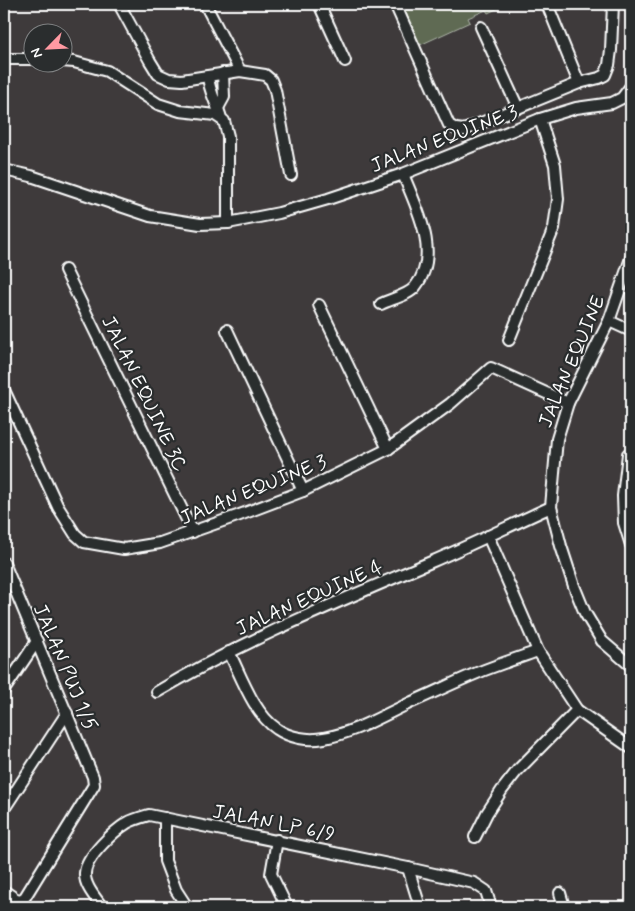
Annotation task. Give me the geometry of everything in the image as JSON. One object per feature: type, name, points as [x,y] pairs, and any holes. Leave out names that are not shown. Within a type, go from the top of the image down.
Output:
[{"type":"street","points":[[119,4],[158,74],[169,79],[182,80],[240,71],[265,76],[271,80],[276,90],[291,175]]},
{"type":"street","points":[[204,4],[240,71]]},
{"type":"street","points":[[319,4],[345,61]]},
{"type":"street","points":[[395,4],[449,125],[456,129],[464,130],[582,82],[605,75],[608,71],[611,50],[613,4]]},
{"type":"street","points":[[547,4],[582,82]]},
{"type":"street","points":[[481,27],[518,108]]},
{"type":"street","points":[[4,59],[22,59]]},
{"type":"street","points":[[72,63],[107,71],[158,104],[180,111],[220,113]]},
{"type":"street","points":[[220,113],[224,97],[223,73]]},
{"type":"street","points":[[208,76],[210,92],[224,121],[228,136],[228,223]]},
{"type":"street","name":"JALAN EQUINE 3","points":[[4,170],[32,176],[150,216],[200,224],[228,223],[279,213],[320,201],[403,174],[540,119],[576,108],[612,103],[622,98],[631,86]]},
{"type":"street","points":[[509,340],[554,228],[558,200],[555,165],[540,119]]},
{"type":"street","points":[[381,304],[415,287],[425,267],[427,256],[426,241],[418,212],[403,174]]},
{"type":"street","name":"JALAN EQUINE","points":[[631,258],[609,321],[568,403],[557,440],[551,507],[560,546],[585,613],[602,641],[631,666]]},
{"type":"street","name":"JALAN EQUINE 3C","points":[[65,270],[193,532]]},
{"type":"street","points":[[319,305],[388,449]]},
{"type":"street","points":[[609,321],[631,331]]},
{"type":"street","points":[[227,330],[303,491]]},
{"type":"street","name":"JALAN EQUINE 3","points":[[4,390],[58,507],[75,534],[84,542],[124,549],[160,543],[303,491],[388,449],[450,404],[491,368],[568,403]]},
{"type":"street","points":[[628,454],[623,496],[624,523],[631,546]]},
{"type":"street","name":"JALAN EQUINE 4","points":[[538,651],[477,673],[354,728],[325,738],[312,739],[299,738],[287,734],[276,728],[266,719],[257,708],[229,652],[300,618],[551,507]]},
{"type":"street","points":[[488,536],[538,651],[577,710],[631,748]]},
{"type":"street","name":"JALAN PUJ 1/5","points":[[4,891],[16,899],[21,900],[25,897],[94,785],[93,777],[67,713],[5,570]]},
{"type":"street","points":[[4,690],[37,641]]},
{"type":"street","points":[[157,692],[229,652]]},
{"type":"street","points":[[476,837],[487,813],[517,771],[577,710]]},
{"type":"street","points":[[4,810],[67,713]]},
{"type":"street","name":"JALAN LP 6/9","points":[[102,907],[89,888],[85,873],[90,859],[115,832],[127,823],[149,815],[277,840],[474,883],[486,891],[490,902]]},
{"type":"street","points":[[165,818],[165,861],[176,890],[188,907]]},
{"type":"street","points":[[277,840],[271,874],[287,907]]},
{"type":"street","points":[[408,868],[420,907]]},
{"type":"street","points":[[560,893],[564,907]]},
{"type":"green space","points":[[402,4],[507,4],[488,13],[486,10],[468,18],[470,22],[420,45]]}]
